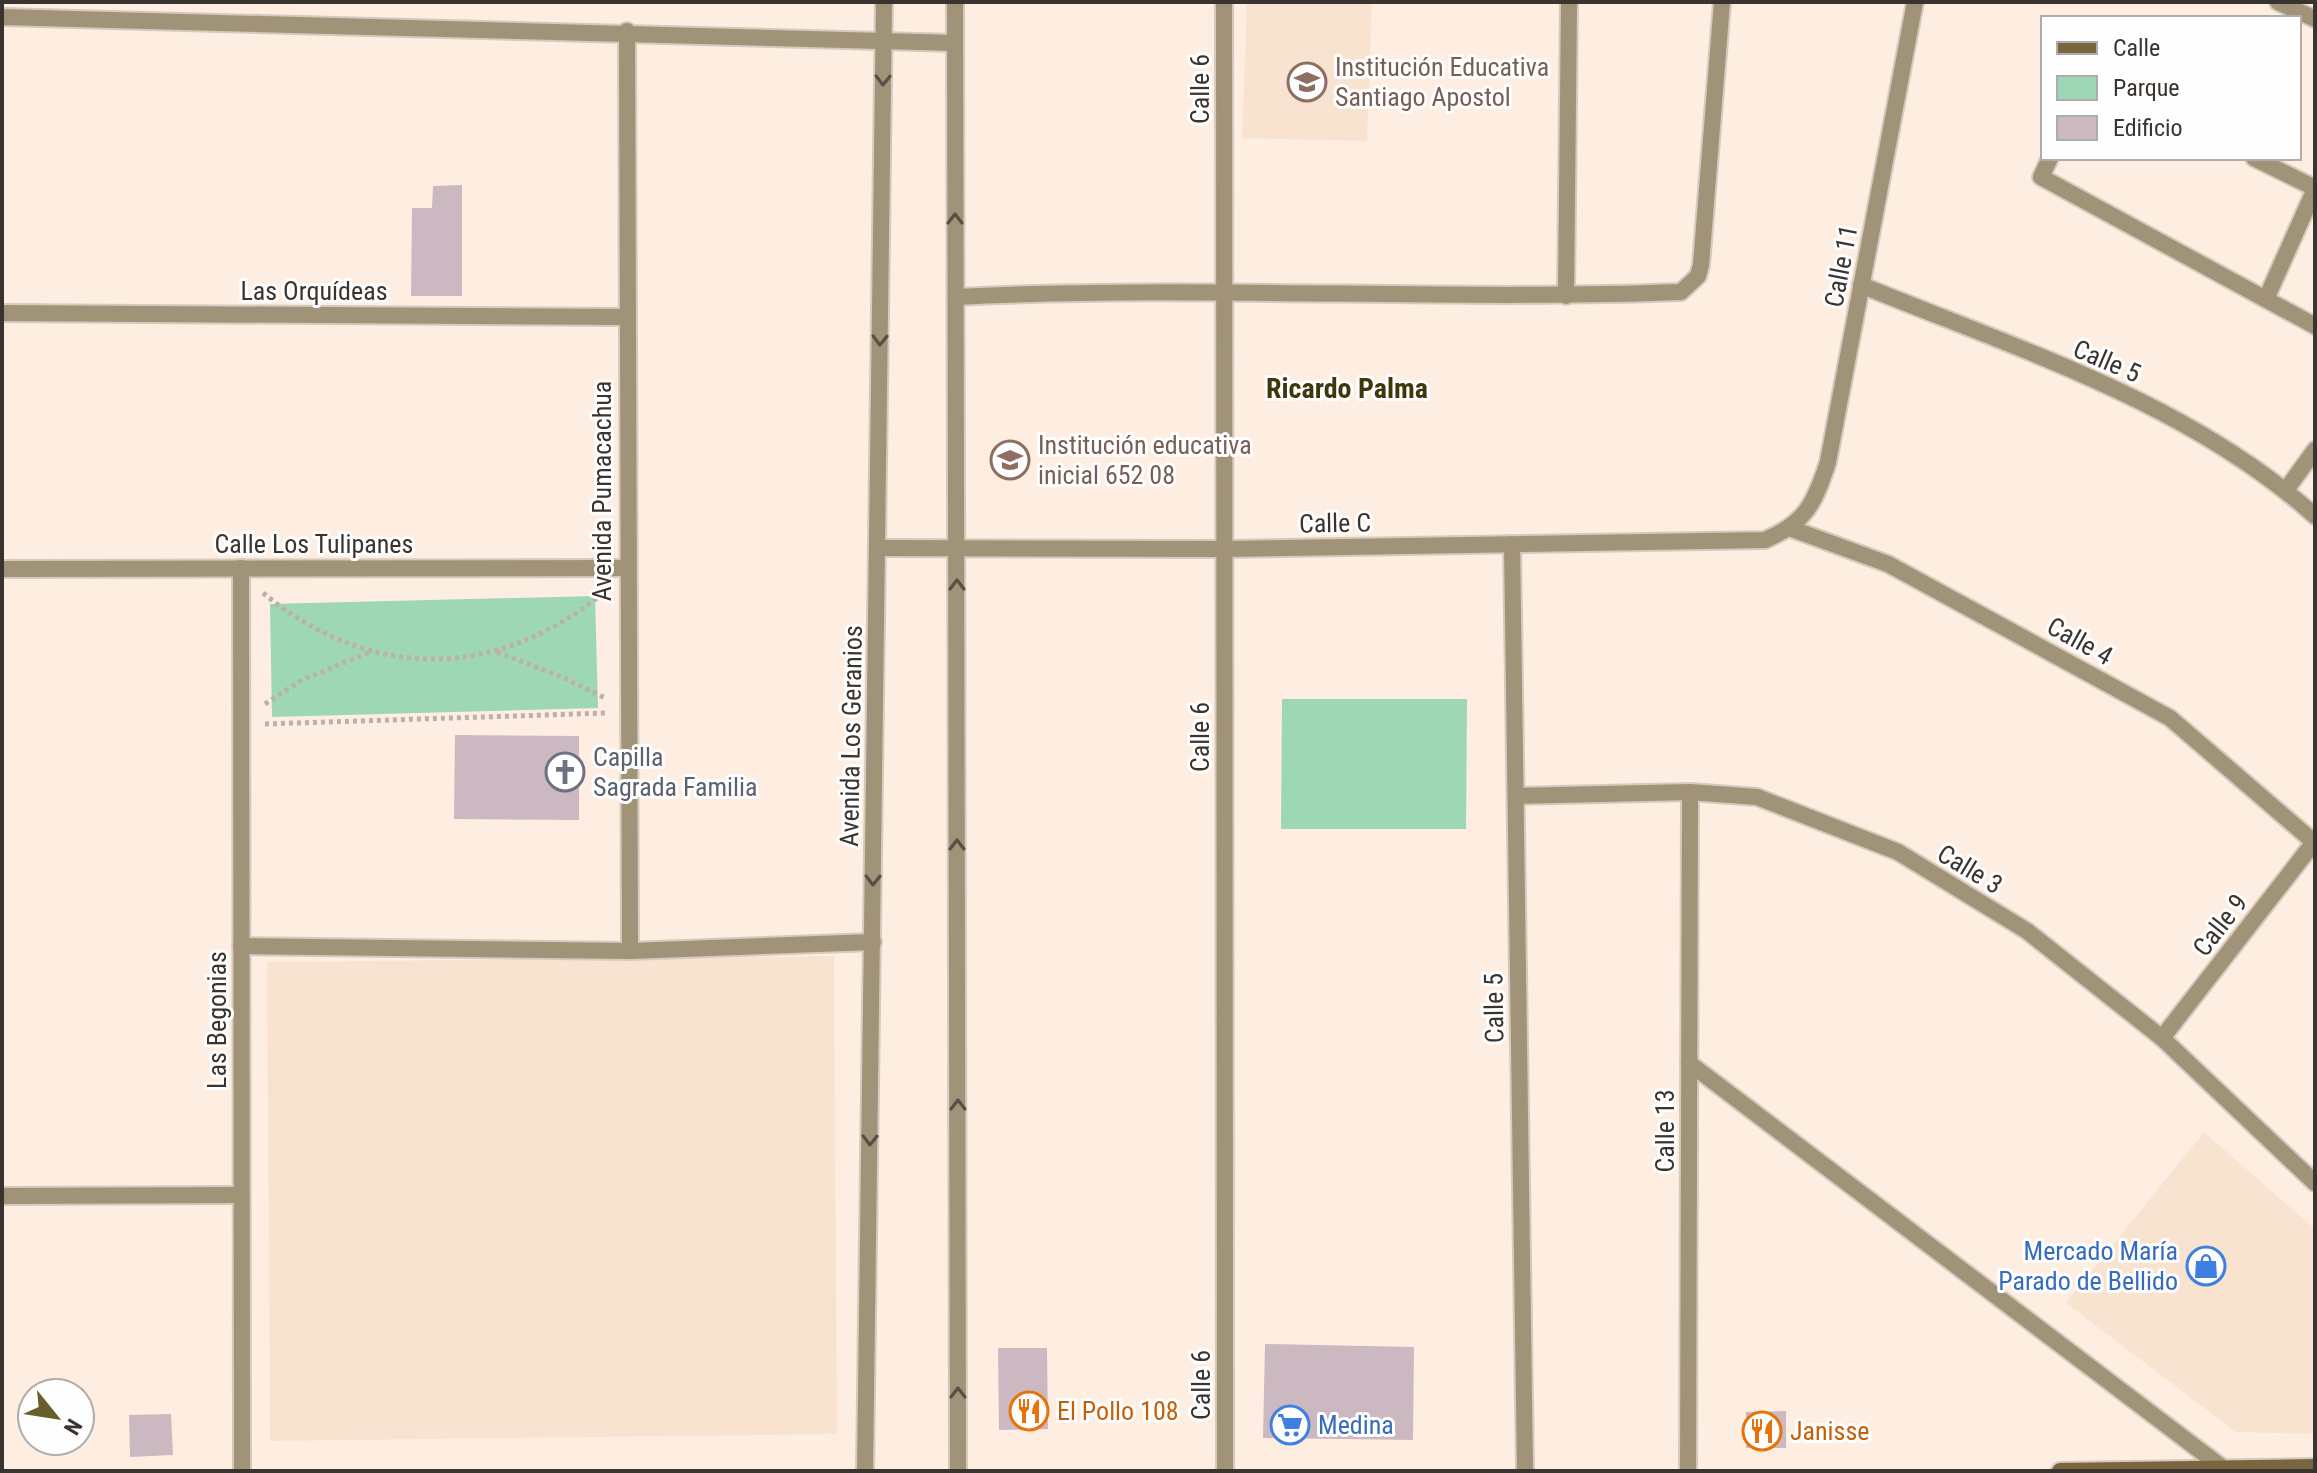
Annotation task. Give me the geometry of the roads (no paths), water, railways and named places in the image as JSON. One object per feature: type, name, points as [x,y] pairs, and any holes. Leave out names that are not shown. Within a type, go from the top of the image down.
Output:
[{"type":"main road","points":[[2060,1471],[2315,1467]]},
{"type":"street","points":[[162,2],[162,20]]},
{"type":"street","name":"Avenida Los Geranios","points":[[865,1471],[884,2]]},
{"type":"street","points":[[955,2],[958,1471]]},
{"type":"street","name":"Calle 6","points":[[1224,2],[1225,1471]]},
{"type":"street","points":[[1566,296],[1569,2]]},
{"type":"street","points":[[956,297],[1224,293],[1566,296],[1681,292],[1698,276],[1722,2]]},
{"type":"street","name":"Calle 11","points":[[1792,529],[1816,499],[1828,462],[1915,2]]},
{"type":"street","points":[[2278,2],[2306,12]]},
{"type":"street","points":[[2,17],[627,31],[955,43]]},
{"type":"street","name":"Avenida Pumacachua","points":[[627,31],[625,317],[630,951]]},
{"type":"street","points":[[2049,160],[2041,177],[2315,326]]},
{"type":"street","points":[[2258,160],[2315,189],[2266,299]]},
{"type":"street","name":"Calle 5","points":[[1861,285],[2154,406],[2286,490],[2315,516]]},
{"type":"street","name":"Las Orquídeas","points":[[2,313],[625,317]]},
{"type":"street","points":[[2286,490],[2315,450]]},
{"type":"street","name":"Calle C","points":[[877,548],[1224,549],[1765,540],[1792,529]]},
{"type":"street","name":"Calle 4","points":[[1792,529],[1888,564],[2170,718],[2315,842]]},
{"type":"street","name":"Calle 5","points":[[1512,544],[1525,1471]]},
{"type":"street","name":"Las Begonias","points":[[241,568],[242,1471]]},
{"type":"street","name":"Calle Los Tulipanes","points":[[2,569],[627,568]]},
{"type":"street","name":"Calle 3","points":[[1516,796],[1690,792],[1757,797],[1898,852],[2027,931],[2162,1038],[2315,1183]]},
{"type":"street","name":"Calle 13","points":[[1688,1471],[1690,792]]},
{"type":"street","name":"Calle 9","points":[[2162,1038],[2315,842]]},
{"type":"street","points":[[241,946],[630,951],[873,942]]},
{"type":"street","points":[[1689,1063],[2223,1468]]},
{"type":"street","points":[[2,1196],[241,1195]]},
{"type":"place","name":"Institución Educativa Santiago Apostol","points":[[1307,82]]},
{"type":"place","name":"Institución educativa inicial 652 08","points":[[1010,460]]},
{"type":"place","name":"Capilla Sagrada Familia","points":[[565,772]]},
{"type":"place","name":"Mercado María Parado de Bellido","points":[[2206,1266]]},
{"type":"place","name":"El Pollo 108","points":[[1029,1411]]},
{"type":"place","name":"Medina","points":[[1290,1425]]},
{"type":"place","name":"Janisse","points":[[1762,1431]]},
{"type":"district","name":"Ricardo Palma","points":[[1347,388]]}]
